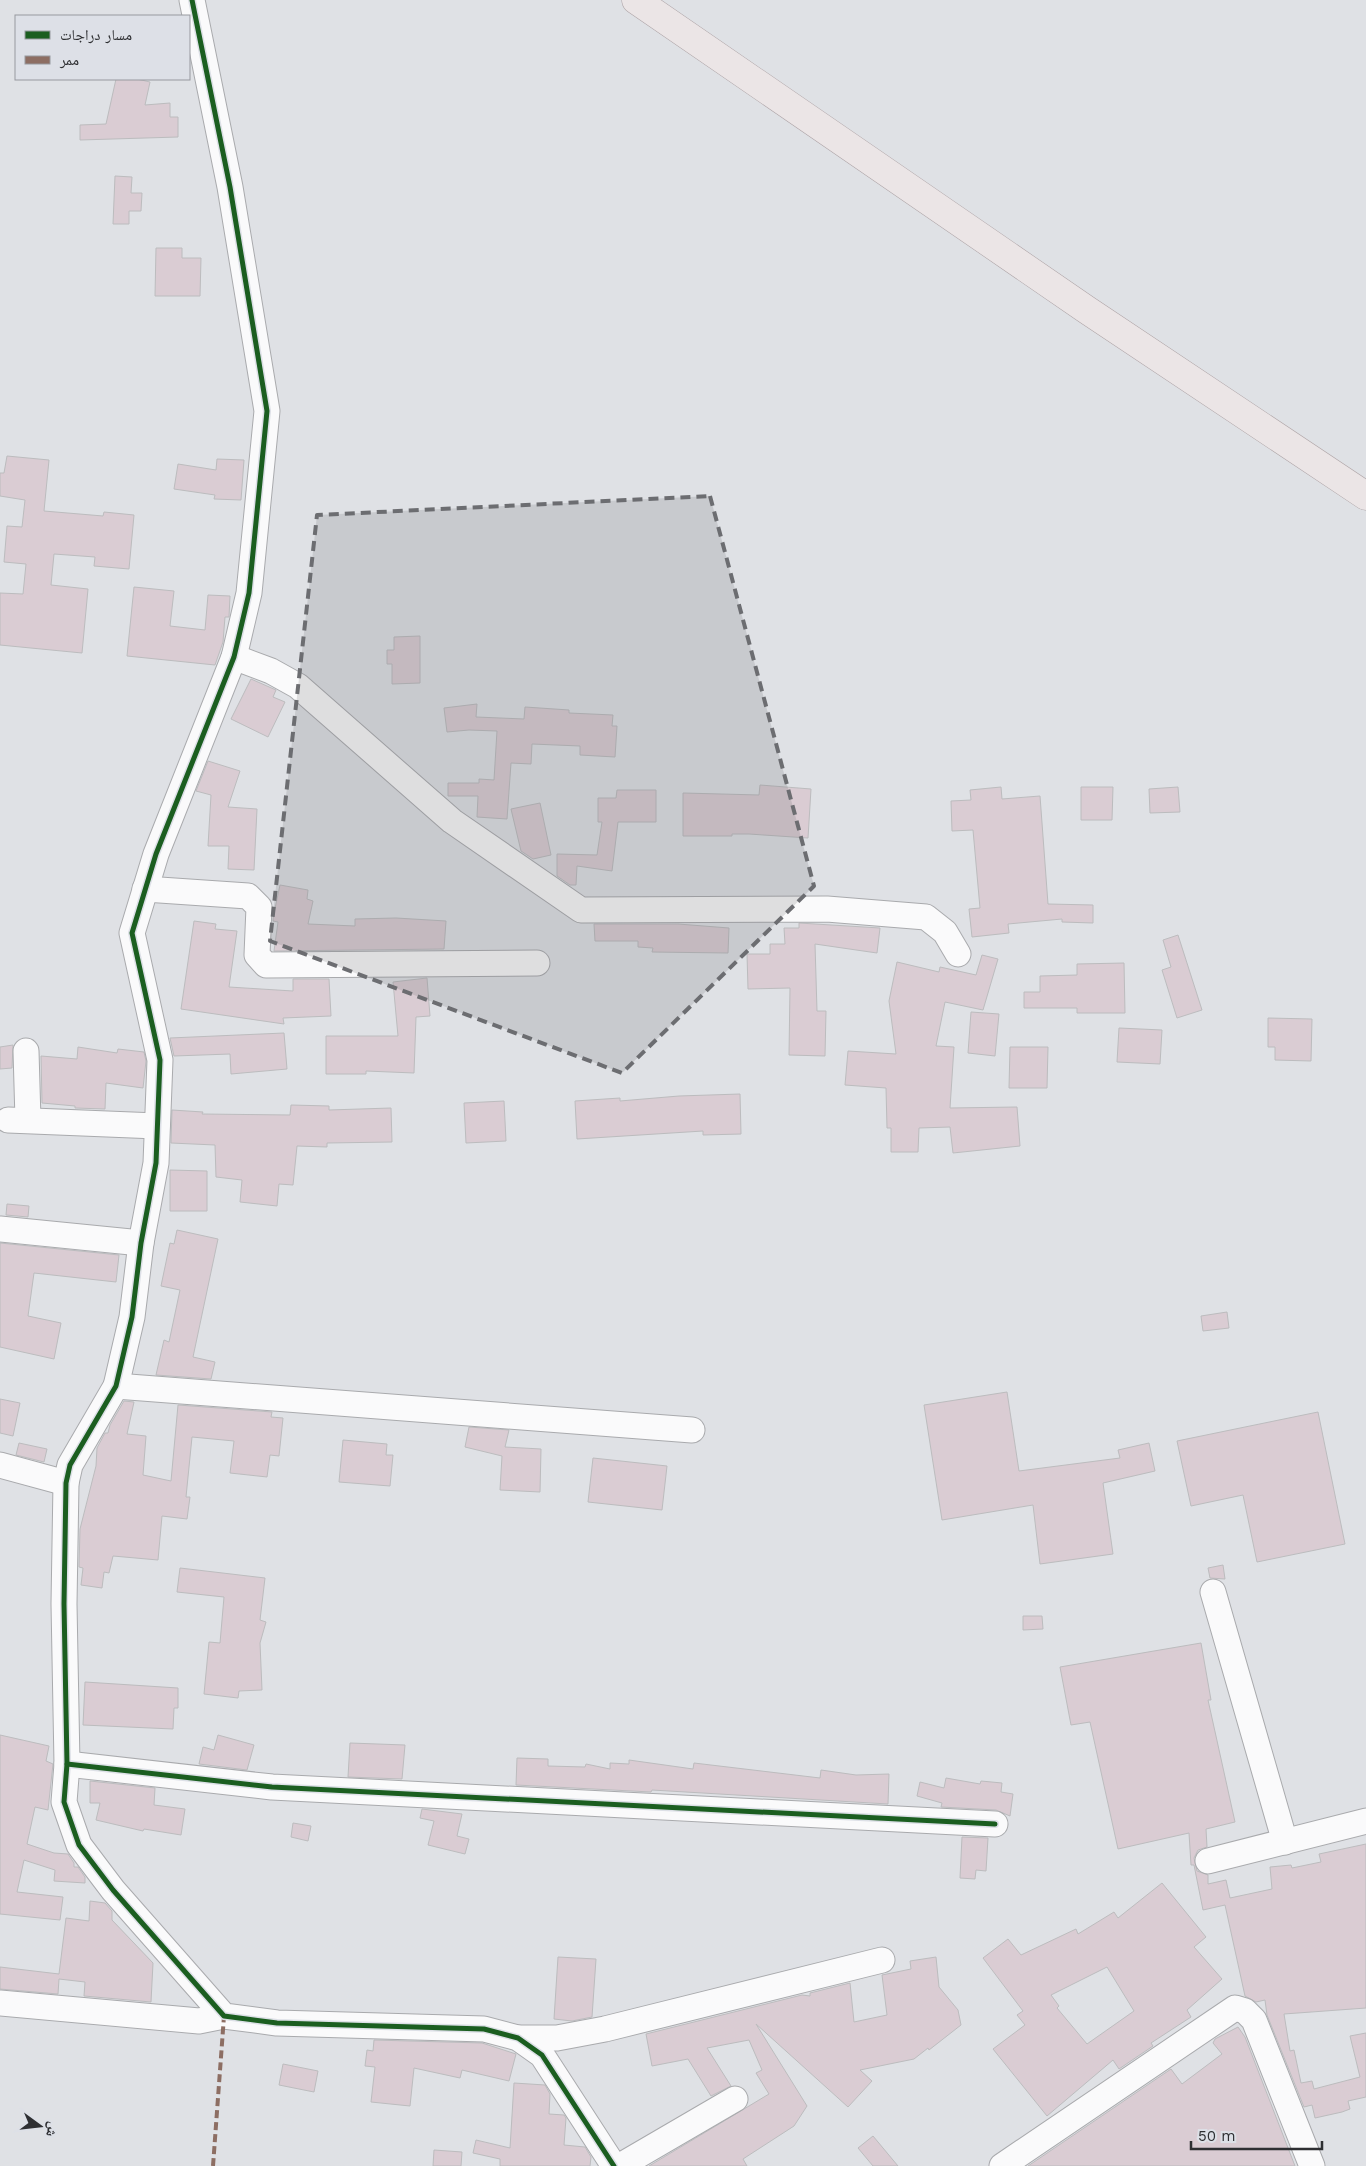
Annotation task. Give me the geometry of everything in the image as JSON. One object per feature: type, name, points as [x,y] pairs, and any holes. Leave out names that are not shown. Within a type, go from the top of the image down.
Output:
[{"type":"main road","points":[[636,0],[1087,310],[1366,496]]},
{"type":"street","points":[[192,0],[230,187],[267,411],[249,593],[234,657],[156,854],[132,933],[160,1060],[156,1162],[141,1243],[132,1317],[116,1386],[70,1465],[66,1483],[64,1604],[67,1764],[64,1802],[79,1845],[113,1890],[224,2016]]},
{"type":"street","points":[[234,657],[271,671],[298,686],[452,821],[581,910],[827,909],[926,917],[945,932],[958,954]]},
{"type":"street","points":[[145,889],[248,896],[259,907],[257,955],[266,965],[537,963]]},
{"type":"street","points":[[26,1050],[18,1120],[158,1126]]},
{"type":"street","points":[[0,1229],[141,1243]]},
{"type":"street","points":[[116,1386],[692,1430]]},
{"type":"street","points":[[0,1466],[66,1483]]},
{"type":"street","points":[[1213,1592],[1285,1842]]},
{"type":"street","points":[[67,1764],[272,1787],[995,1824]]},
{"type":"street","points":[[1208,1861],[1366,1821]]},
{"type":"street","points":[[0,2003],[199,2021],[224,2016],[277,2022],[484,2029],[518,2038],[556,2038],[605,2029],[882,1960]]},
{"type":"street","points":[[1002,2166],[1235,2008],[1245,2011],[1254,2020],[1312,2166]]},
{"type":"street","points":[[518,2038],[542,2055],[614,2166]]},
{"type":"street","points":[[620,2166],[735,2099]]},
{"type":"highlighted area","points":[[710,496],[814,886],[622,1073],[270,941],[317,515]]},
{"type":"building","points":[[116,80],[141,80],[150,82],[145,105],[170,103],[170,117],[178,117],[178,137],[80,140],[80,125],[106,124]]},
{"type":"building","points":[[115,176],[132,177],[131,193],[142,193],[141,211],[129,211],[129,224],[113,224]]},
{"type":"building","points":[[156,248],[182,248],[182,258],[201,258],[200,296],[155,296]]},
{"type":"building","points":[[7,456],[49,460],[44,511],[103,516],[104,512],[134,515],[129,569],[94,566],[95,557],[54,554],[51,585],[88,589],[82,653],[0,645],[0,593],[23,594],[26,564],[4,562],[7,526],[22,527],[25,500],[0,496],[0,473],[4,473]]},
{"type":"building","points":[[217,459],[244,460],[241,500],[214,499],[215,495],[174,489],[178,464],[216,470]]},
{"type":"building","points":[[134,587],[174,591],[170,626],[205,630],[208,595],[230,596],[229,617],[225,617],[223,642],[215,665],[127,656]]},
{"type":"building","points":[[420,636],[420,683],[392,684],[392,664],[387,664],[387,650],[394,650],[394,637]]},
{"type":"building","points":[[251,679],[276,690],[273,697],[285,702],[268,737],[231,719]]},
{"type":"building","points":[[477,704],[476,717],[524,719],[525,707],[569,710],[569,713],[613,715],[612,726],[617,726],[615,757],[580,755],[580,746],[532,744],[531,764],[511,763],[507,819],[477,817],[478,796],[448,796],[448,783],[479,783],[479,779],[494,780],[497,731],[469,730],[447,732],[444,708]]},
{"type":"building","points":[[208,761],[240,771],[228,807],[257,809],[254,870],[228,869],[229,846],[208,846],[211,795],[196,791]]},
{"type":"building","points":[[760,785],[811,789],[808,838],[749,834],[683,836],[683,793],[759,795]]},
{"type":"building","points":[[1001,787],[1002,799],[1040,796],[1048,904],[1093,905],[1093,923],[1062,922],[1062,919],[1008,924],[1009,933],[972,937],[969,909],[980,908],[973,830],[952,831],[951,801],[971,800],[970,790]]},
{"type":"building","points":[[1081,787],[1113,787],[1112,820],[1081,820]]},
{"type":"building","points":[[1178,787],[1180,812],[1150,813],[1149,789]]},
{"type":"building","points":[[617,790],[656,790],[656,822],[618,822],[612,871],[577,866],[576,885],[570,885],[557,876],[557,854],[597,855],[602,822],[598,822],[598,798],[616,798]]},
{"type":"building","points":[[540,803],[551,855],[533,859],[521,851],[511,809]]},
{"type":"building","points":[[280,885],[308,890],[307,899],[313,901],[308,924],[355,926],[355,919],[396,918],[446,921],[444,949],[274,951],[278,922],[273,921],[273,918]]},
{"type":"building","points":[[194,921],[216,924],[215,929],[237,931],[229,987],[293,991],[293,979],[329,979],[331,1016],[283,1018],[284,1024],[181,1009]]},
{"type":"building","points":[[799,923],[880,928],[877,953],[815,944],[817,1011],[826,1011],[825,1056],[789,1055],[790,988],[748,989],[747,954],[770,954],[770,944],[785,944],[784,928],[799,928]]},
{"type":"building","points":[[594,924],[678,924],[729,928],[728,953],[652,952],[653,948],[638,947],[638,941],[595,941]]},
{"type":"building","points":[[1178,935],[1202,1010],[1177,1018],[1162,970],[1171,967],[1163,940]]},
{"type":"building","points":[[982,955],[998,959],[983,1010],[945,1002],[936,1046],[954,1047],[950,1108],[1017,1107],[1020,1146],[953,1153],[950,1127],[919,1128],[918,1152],[891,1152],[891,1128],[887,1128],[886,1088],[845,1085],[848,1051],[896,1054],[889,1001],[897,962],[939,972],[940,967],[976,975]]},
{"type":"building","points":[[1124,963],[1125,1013],[1077,1013],[1077,1008],[1024,1008],[1024,992],[1040,992],[1040,976],[1077,975],[1077,964]]},
{"type":"building","points":[[427,978],[430,1016],[416,1017],[414,1073],[366,1071],[366,1074],[326,1074],[326,1036],[398,1036],[393,982]]},
{"type":"building","points":[[971,1012],[999,1014],[995,1056],[968,1053]]},
{"type":"building","points":[[1268,1018],[1312,1019],[1311,1061],[1275,1060],[1275,1047],[1268,1047]]},
{"type":"building","points":[[1119,1028],[1162,1030],[1160,1064],[1117,1062]]},
{"type":"building","points":[[284,1033],[287,1069],[231,1074],[230,1054],[174,1056],[170,1038]]},
{"type":"building","points":[[13,1045],[12,1068],[0,1069],[0,1047]]},
{"type":"building","points":[[78,1047],[117,1053],[118,1049],[144,1052],[146,1061],[143,1088],[106,1083],[105,1109],[75,1108],[75,1106],[42,1103],[41,1056],[77,1059]]},
{"type":"building","points":[[1010,1047],[1048,1047],[1047,1088],[1009,1088]]},
{"type":"building","points":[[740,1094],[741,1134],[703,1135],[703,1131],[577,1139],[575,1101],[620,1098],[620,1101],[679,1096]]},
{"type":"building","points":[[504,1101],[506,1141],[466,1143],[464,1103]]},
{"type":"building","points":[[291,1105],[329,1106],[329,1110],[391,1108],[392,1142],[327,1143],[327,1147],[297,1146],[293,1185],[279,1184],[277,1206],[240,1202],[242,1180],[216,1177],[215,1145],[171,1143],[172,1110],[203,1112],[202,1114],[290,1115]]},
{"type":"building","points":[[170,1170],[207,1171],[207,1211],[170,1211]]},
{"type":"building","points":[[7,1204],[29,1206],[28,1217],[6,1215]]},
{"type":"building","points":[[177,1230],[218,1239],[193,1357],[215,1362],[211,1379],[156,1375],[164,1340],[169,1342],[180,1290],[161,1286],[170,1243],[174,1244]]},
{"type":"building","points":[[0,1243],[119,1255],[116,1282],[34,1273],[28,1316],[61,1323],[54,1359],[0,1347]]},
{"type":"building","points":[[1227,1312],[1229,1328],[1203,1331],[1201,1316]]},
{"type":"building","points":[[1007,1392],[1019,1471],[1120,1458],[1118,1450],[1149,1443],[1155,1471],[1103,1483],[1113,1554],[1040,1564],[1033,1505],[942,1520],[924,1405]]},
{"type":"building","points":[[0,1399],[20,1403],[13,1436],[0,1433]]},
{"type":"building","points":[[124,1401],[134,1402],[127,1434],[146,1436],[143,1475],[171,1481],[178,1405],[272,1412],[271,1417],[283,1418],[279,1456],[270,1455],[267,1477],[230,1473],[234,1441],[192,1437],[186,1497],[190,1497],[187,1519],[162,1516],[158,1560],[113,1556],[109,1573],[104,1572],[102,1588],[81,1585],[83,1568],[79,1567],[80,1529],[96,1466],[97,1448],[105,1433],[108,1433],[110,1425]]},
{"type":"building","points":[[1318,1412],[1345,1544],[1257,1562],[1243,1495],[1191,1506],[1177,1441]]},
{"type":"building","points":[[469,1427],[509,1430],[505,1447],[541,1449],[540,1492],[500,1490],[502,1456],[465,1447]]},
{"type":"building","points":[[343,1440],[387,1444],[386,1455],[393,1455],[390,1486],[339,1482]]},
{"type":"building","points":[[19,1443],[47,1449],[44,1462],[16,1455]]},
{"type":"building","points":[[593,1458],[667,1466],[662,1510],[588,1502]]},
{"type":"building","points":[[1223,1565],[1225,1579],[1210,1578],[1208,1568]]},
{"type":"building","points":[[180,1568],[265,1578],[260,1620],[266,1622],[260,1643],[262,1690],[239,1691],[238,1698],[204,1694],[209,1642],[220,1643],[224,1597],[177,1592]]},
{"type":"building","points":[[1023,1616],[1042,1616],[1043,1629],[1023,1630]]},
{"type":"building","points":[[1201,1643],[1211,1700],[1208,1700],[1235,1822],[1206,1829],[1207,1847],[1198,1850],[1194,1858],[1197,1871],[1208,1875],[1208,1884],[1226,1880],[1230,1898],[1272,1889],[1270,1867],[1291,1865],[1292,1868],[1321,1862],[1319,1854],[1366,1844],[1366,2008],[1284,2014],[1290,2051],[1294,2050],[1301,2083],[1312,2081],[1314,2089],[1360,2077],[1350,2036],[1366,2033],[1366,2097],[1348,2101],[1350,2109],[1342,2112],[1315,2118],[1312,2105],[1304,2107],[1267,2015],[1265,2000],[1256,2002],[1245,1996],[1225,1905],[1203,1910],[1194,1865],[1191,1865],[1189,1833],[1118,1849],[1090,1722],[1071,1725],[1060,1667]]},
{"type":"building","points":[[85,1682],[178,1688],[178,1708],[174,1708],[173,1729],[83,1725]]},
{"type":"building","points":[[0,1735],[49,1746],[46,1761],[53,1764],[48,1810],[35,1807],[27,1844],[54,1853],[68,1854],[74,1863],[74,1867],[78,1867],[85,1877],[85,1883],[54,1881],[55,1870],[24,1860],[17,1892],[63,1897],[60,1920],[0,1914]]},
{"type":"building","points":[[218,1735],[254,1745],[247,1770],[199,1764],[203,1747],[214,1750]]},
{"type":"building","points":[[350,1743],[405,1745],[402,1779],[348,1777]]},
{"type":"building","points":[[517,1758],[548,1759],[548,1766],[585,1767],[586,1764],[610,1769],[610,1763],[629,1764],[629,1760],[693,1769],[694,1763],[820,1778],[821,1770],[856,1775],[889,1774],[888,1804],[652,1790],[651,1792],[516,1785]]},
{"type":"building","points":[[946,1778],[980,1784],[981,1781],[1002,1783],[1001,1792],[1013,1794],[1010,1816],[996,1810],[941,1807],[942,1803],[917,1796],[920,1782],[944,1788]]},
{"type":"building","points":[[90,1781],[155,1788],[154,1805],[185,1809],[181,1835],[144,1829],[143,1831],[96,1820],[100,1803],[90,1803]]},
{"type":"building","points":[[422,1809],[462,1814],[457,1836],[469,1839],[465,1854],[428,1845],[434,1821],[420,1818]]},
{"type":"building","points":[[293,1823],[311,1826],[308,1841],[291,1837]]},
{"type":"building","points":[[962,1837],[988,1838],[986,1871],[976,1870],[975,1879],[960,1878]]},
{"type":"building","points":[[1162,1883],[1206,1937],[1194,1947],[1222,1979],[1187,2010],[1191,2017],[1151,2043],[1153,2046],[1119,2069],[1113,2060],[1047,2116],[993,2049],[1025,2025],[1017,2015],[1023,2011],[983,1958],[1008,1939],[1021,1955],[1076,1929],[1078,1934],[1114,1912],[1118,1918]],"holes":[[[1107,1967],[1134,2011],[1087,2044],[1057,2008],[1059,2006],[1051,1995]]]},
{"type":"building","points":[[90,1901],[105,1903],[112,1911],[112,1920],[153,1963],[151,2002],[84,1996],[85,1982],[59,1979],[58,1994],[0,1989],[0,1967],[59,1974],[66,1918],[89,1921]]},
{"type":"building","points":[[558,1957],[596,1959],[592,2017],[572,2021],[554,2019]]},
{"type":"building","points":[[936,1957],[939,1987],[958,2010],[961,2025],[929,2050],[928,2048],[914,2059],[860,2070],[872,2081],[848,2107],[756,2024],[807,2106],[794,2126],[743,2159],[747,2166],[649,2166],[769,2094],[756,2073],[762,2070],[749,2040],[707,2048],[731,2086],[711,2096],[688,2059],[652,2066],[646,2034],[802,1995],[810,1996],[810,1993],[850,1983],[854,2022],[887,2015],[882,1975],[911,1969],[910,1961]]},
{"type":"building","points":[[1238,2027],[1245,2037],[1295,2166],[1028,2166],[1171,2069],[1182,2084],[1222,2054],[1213,2043],[1215,2039]]},
{"type":"building","points":[[374,2040],[482,2043],[516,2054],[509,2081],[462,2070],[460,2078],[414,2068],[410,2106],[371,2102],[375,2067],[365,2066],[367,2050],[373,2051]]},
{"type":"building","points":[[283,2064],[318,2071],[314,2092],[279,2085]]},
{"type":"building","points":[[514,2083],[545,2085],[550,2094],[549,2114],[564,2115],[566,2118],[564,2145],[585,2147],[591,2157],[590,2166],[500,2166],[500,2159],[473,2153],[476,2140],[510,2148]]},
{"type":"building","points":[[873,2136],[898,2166],[873,2166],[858,2148]]},
{"type":"building","points":[[434,2150],[462,2152],[461,2166],[433,2166]]},
{"type":"marked path","points":[[213,2166],[224,2016]]},
{"type":"cycle path","points":[[192,0],[230,187],[267,411],[249,593],[234,657],[156,854],[132,933],[160,1060],[156,1163],[141,1243],[132,1317],[116,1386],[70,1465],[66,1483],[64,1604],[67,1764],[64,1802],[79,1845],[113,1890],[224,2016],[277,2023],[484,2029],[518,2038],[542,2055],[614,2166]]},
{"type":"cycle path","points":[[67,1764],[272,1787],[995,1824]]}]
